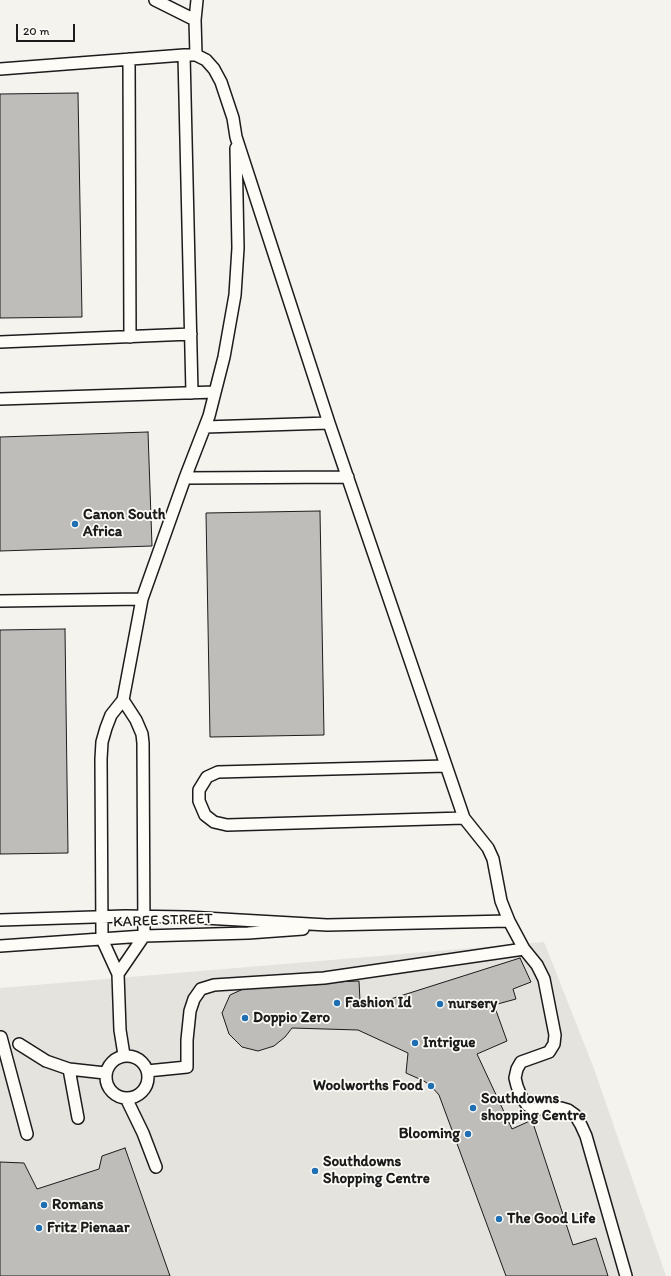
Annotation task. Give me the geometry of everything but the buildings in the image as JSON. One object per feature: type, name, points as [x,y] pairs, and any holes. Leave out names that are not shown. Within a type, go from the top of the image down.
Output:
[{"type":"lane","points":[[155,0],[195,20]]},
{"type":"lane","points":[[196,55],[195,20],[197,0]]},
{"type":"lane","points":[[184,55],[192,393]]},
{"type":"lane","points":[[0,69],[196,55],[206,60],[214,69],[221,82],[233,118],[236,137],[238,248],[235,296],[224,357],[205,427],[185,478],[142,599],[123,700],[111,715],[102,742],[102,939],[118,974],[120,1030],[124,1055]]},
{"type":"lane","points":[[129,59],[130,337]]},
{"type":"lane","points":[[236,137],[329,423],[464,818],[488,848],[493,859],[501,901],[509,921],[524,950],[537,965],[544,978],[555,1035],[554,1044],[549,1052],[521,1062],[517,1069],[515,1078],[517,1086],[527,1105],[533,1109],[561,1108],[568,1110],[575,1115],[581,1125],[586,1136],[626,1276]]},
{"type":"lane","points":[[0,342],[191,334]]},
{"type":"lane","points":[[0,398],[215,392]]},
{"type":"lane","points":[[205,427],[329,423]]},
{"type":"lane","points":[[185,478],[348,477]]},
{"type":"lane","points":[[0,601],[142,599]]},
{"type":"lane","points":[[118,974],[144,936],[143,743],[142,734],[136,720],[123,700]]},
{"type":"lane","points":[[446,766],[218,772],[207,777],[199,790],[199,801],[205,815],[214,822],[227,825],[464,818]]},
{"type":"lane","name":"KAREE STREET","points":[[0,920],[62,917],[144,916],[328,925],[509,921]]},
{"type":"lane","name":"KAREE STREET","points":[[0,946],[144,936],[271,932],[308,929],[328,925]]},
{"type":"lane","points":[[147,1071],[187,1067],[187,1040],[190,1011],[194,999],[201,989],[214,985],[324,978],[524,950]]},
{"type":"lane","points":[[1,1037],[27,1134]]},
{"type":"lane","points":[[19,1044],[46,1061],[69,1069],[106,1073]]},
{"type":"lane","points":[[124,1055],[130,1055],[141,1060],[146,1066],[148,1082],[144,1090],[138,1095],[126,1098],[116,1095],[110,1090],[105,1079],[108,1066],[113,1060],[124,1055]]},
{"type":"lane","points":[[69,1069],[78,1118]]},
{"type":"lane","points":[[126,1098],[143,1133],[156,1167]]},
{"type":"shaded area","name":"Southdowns Shopping Centre","points":[[544,942],[593,1066],[666,1276],[0,1276],[0,988]]},
{"type":"place","name":"Canon South Africa","points":[[75,524]]},
{"type":"place","name":"Fashion Id","points":[[337,1003]]},
{"type":"place","name":"nursery","points":[[440,1004]]},
{"type":"place","name":"Doppio Zero","points":[[245,1018]]},
{"type":"place","name":"Intrigue","points":[[415,1043]]},
{"type":"place","name":"Woolworths Food","points":[[431,1086]]},
{"type":"place","name":"Southdowns shopping Centre","points":[[473,1108]]},
{"type":"place","name":"Blooming","points":[[468,1134]]},
{"type":"place","name":"Southdowns Shopping Centre","points":[[315,1171]]},
{"type":"place","name":"Romans","points":[[44,1205]]},
{"type":"place","name":"The Good Life","points":[[499,1219]]},
{"type":"place","name":"Fritz Pienaar","points":[[39,1228]]}]
